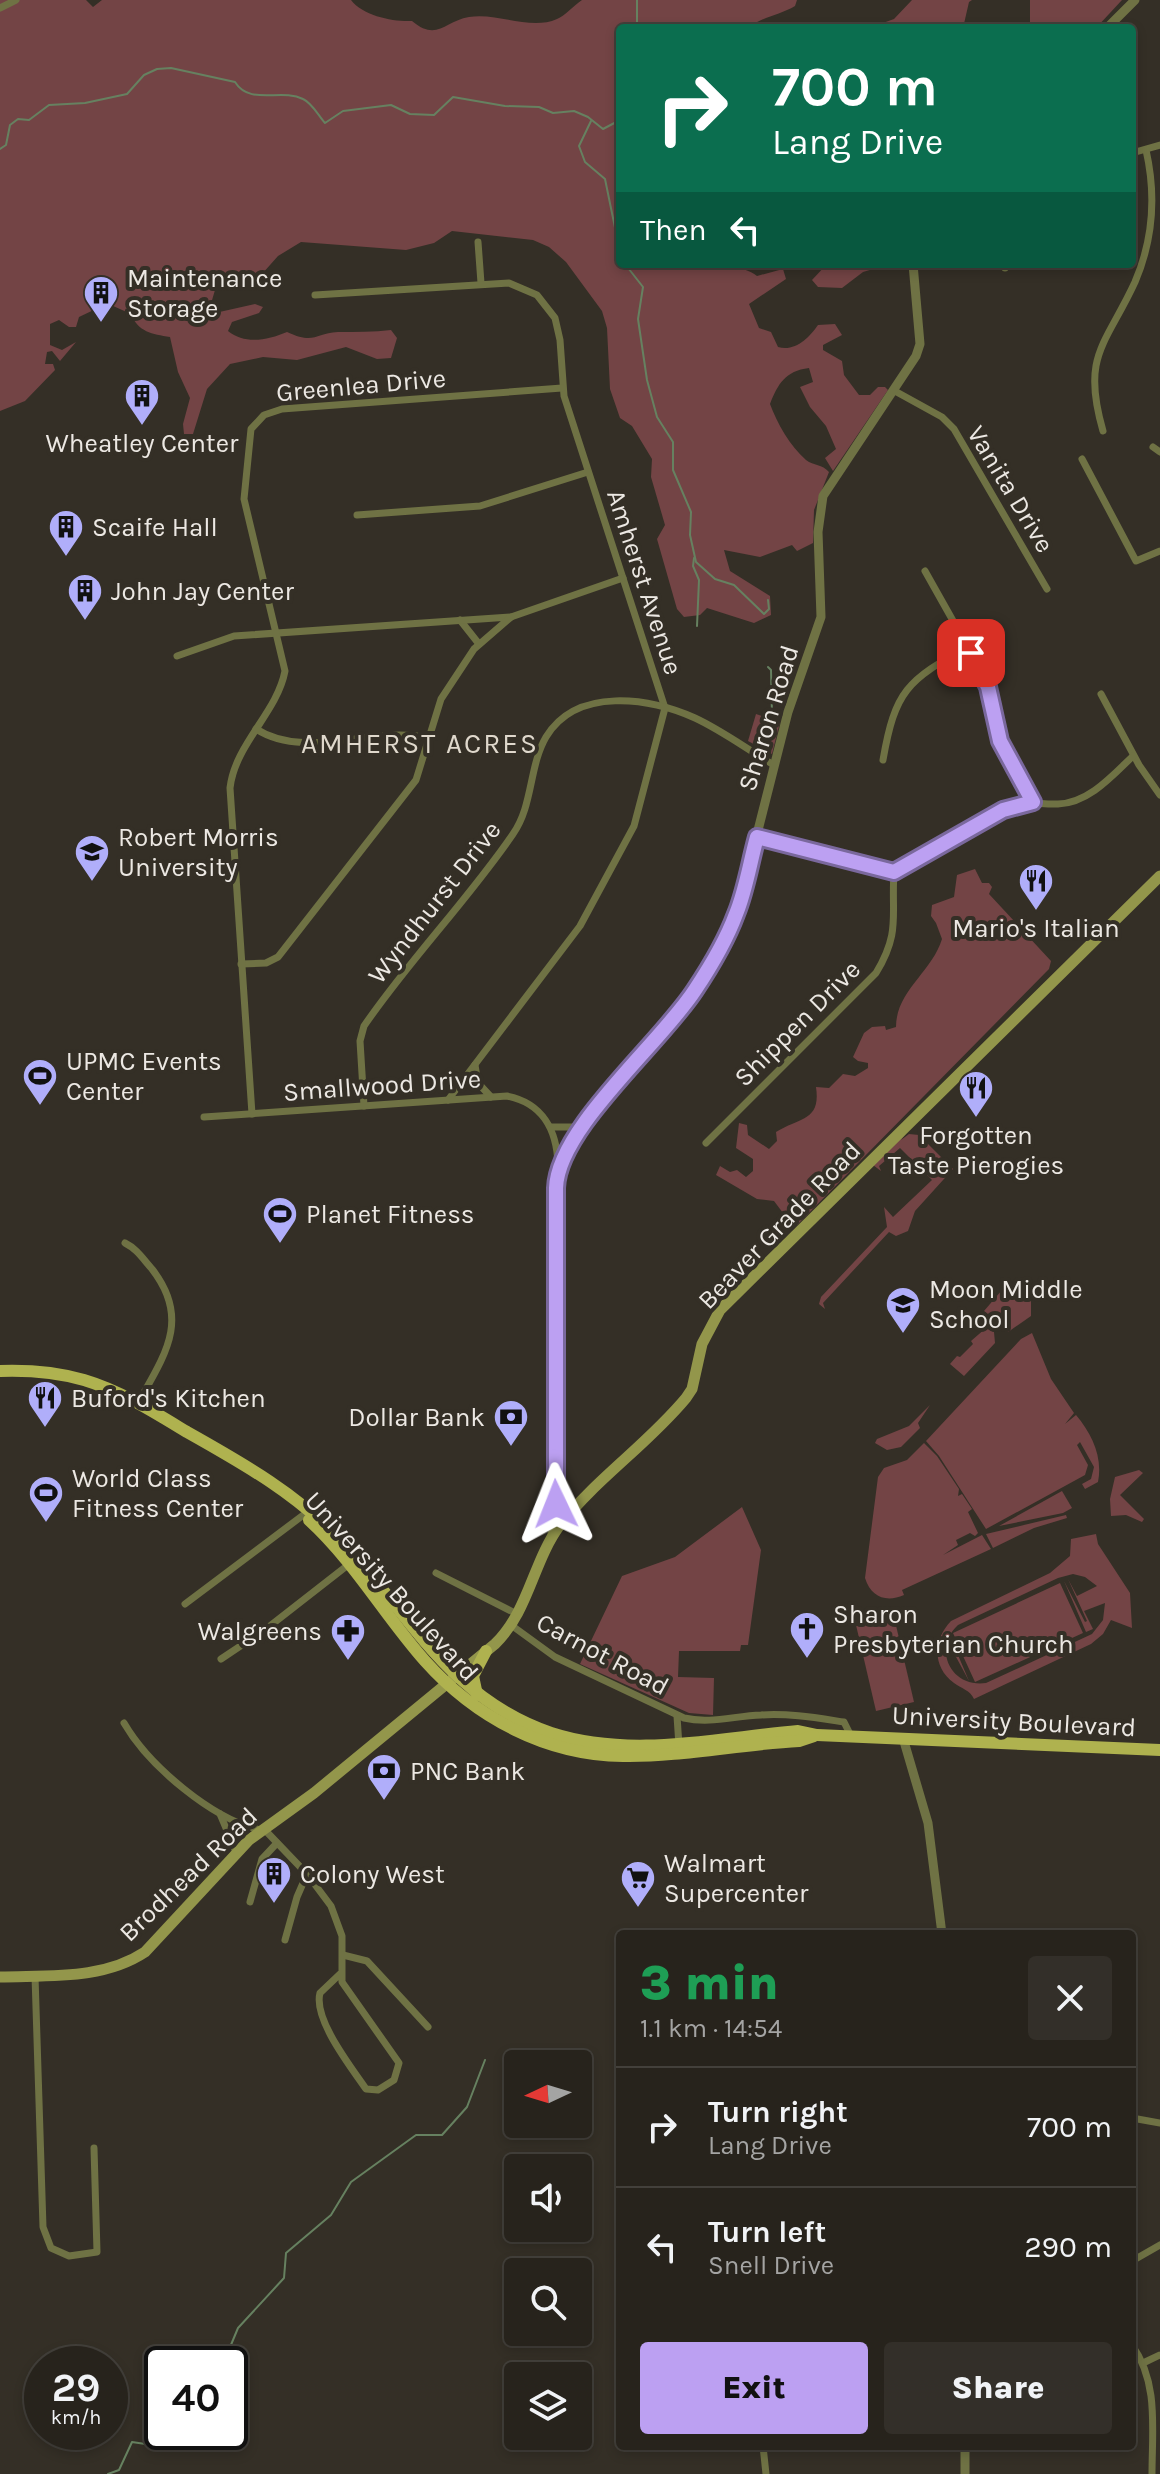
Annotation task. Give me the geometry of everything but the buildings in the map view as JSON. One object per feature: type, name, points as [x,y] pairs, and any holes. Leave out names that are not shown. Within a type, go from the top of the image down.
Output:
[{"type":"main road","name":"Beaver Grade Road","points":[[451,1680],[486,1651],[514,1620],[552,1537],[593,1488],[686,1398],[692,1389],[702,1344],[720,1310],[1160,876]]},
{"type":"main road","name":"University Boulevard","points":[[0,1371],[42,1372],[71,1377],[116,1392],[265,1477],[354,1554],[451,1680],[513,1717],[567,1737],[615,1745],[679,1747],[799,1741],[817,1735],[1160,1750]]},
{"type":"main road","name":"University Boulevard","points":[[0,1379],[57,1382],[114,1400],[306,1513],[423,1659],[451,1680],[491,1718],[552,1745],[620,1756],[679,1747]]},
{"type":"main road","points":[[477,1695],[473,1676],[486,1651]]},
{"type":"main road","name":"Brodhead Road","points":[[0,1977],[103,1971],[135,1959],[159,1939],[236,1852],[262,1829],[314,1793],[451,1680]]},
{"type":"street","points":[[0,8],[16,0]]},
{"type":"street","points":[[1111,24],[1135,0]]},
{"type":"street","points":[[1136,152],[1160,145]]},
{"type":"street","points":[[1103,431],[1094,398],[1095,366],[1101,344],[1133,285],[1145,251],[1153,204],[1146,150]]},
{"type":"street","points":[[478,242],[481,283]]},
{"type":"street","name":"Sharon Road","points":[[552,1537],[556,1504],[558,1167],[581,1127],[669,1027],[719,951],[737,913],[774,765],[821,617],[818,532],[823,496],[916,356],[920,344],[913,268]]},
{"type":"street","name":"Amherst Avenue","points":[[315,295],[481,283],[516,285],[530,291],[548,307],[559,332],[562,388],[665,708],[638,812],[627,840],[575,935],[448,1100]]},
{"type":"street","name":"Greenlea Drive","points":[[252,1114],[230,788],[239,758],[284,676],[284,664],[245,506],[251,429],[260,418],[282,409],[562,388]]},
{"type":"street","name":"Vanita Drive","points":[[893,390],[942,417],[954,429],[1047,589]]},
{"type":"street","points":[[1082,459],[1136,561],[1160,551]]},
{"type":"street","points":[[357,515],[480,506],[588,472]]},
{"type":"street","points":[[925,571],[988,687],[1000,741],[1033,802]]},
{"type":"street","points":[[177,656],[234,636],[511,617],[623,578]]},
{"type":"street","points":[[241,964],[266,963],[281,954],[416,780],[445,691],[479,644],[511,617]]},
{"type":"street","points":[[460,620],[479,644]]},
{"type":"street","points":[[883,760],[891,720],[904,692],[923,674],[968,647]]},
{"type":"street","points":[[1101,694],[1133,756],[1159,794]]},
{"type":"street","name":"Wyndhurst Drive","points":[[364,1106],[360,1041],[364,1026],[515,832],[548,733],[565,716],[590,704],[636,702],[665,708],[699,720],[774,765]]},
{"type":"street","points":[[256,729],[286,742],[404,735],[428,738]]},
{"type":"street","points":[[757,837],[894,872],[1003,810],[1033,802],[1061,804],[1078,800],[1101,785],[1133,756]]},
{"type":"street","name":"Shippen Drive","points":[[706,1143],[876,973],[890,946],[894,930],[894,872]]},
{"type":"street","points":[[475,1065],[478,1083],[491,1097]]},
{"type":"street","name":"Smallwood Drive","points":[[204,1117],[507,1096],[528,1103],[542,1114],[551,1127]]},
{"type":"street","points":[[558,1167],[551,1127],[581,1127]]},
{"type":"street","points":[[125,1243],[135,1248],[159,1278],[171,1301],[174,1318],[168,1342],[138,1403]]},
{"type":"street","points":[[185,1604],[306,1513]]},
{"type":"street","points":[[221,1659],[277,1621],[348,1565]]},
{"type":"street","name":"Carnot Road","points":[[436,1573],[514,1620],[555,1657],[677,1716],[705,1722],[764,1715],[810,1718],[844,1722],[851,1736]]},
{"type":"street","name":"Carnot Road","points":[[677,1716],[679,1747]]},
{"type":"street","points":[[124,1723],[163,1770],[220,1813],[241,1825],[262,1829],[307,1874],[335,1914],[341,1929],[343,1955],[340,1974],[344,1985],[398,2060],[397,2077],[378,2090],[366,2089],[319,2008],[322,1990],[340,1974]]},
{"type":"street","points":[[903,1738],[928,1823],[941,1930]]},
{"type":"street","points":[[220,1813],[236,1852]]},
{"type":"street","points":[[250,1902],[259,1864],[277,1843]]},
{"type":"street","points":[[285,1940],[307,1874]]},
{"type":"street","points":[[343,1955],[367,1961],[428,2027]]},
{"type":"street","points":[[35,1976],[43,2227],[51,2248],[64,2255],[97,2252],[94,2148]]},
{"type":"street","points":[[1136,2119],[1160,2123]]},
{"type":"street","points":[[1136,2259],[1160,2245]]},
{"type":"street","points":[[1136,2352],[1143,2363],[1152,2395],[1156,2436],[1152,2474]]},
{"type":"street","points":[[1143,2363],[1160,2355]]},
{"type":"street","points":[[763,2450],[766,2474]]},
{"type":"street","points":[[965,2450],[965,2474]]},
{"type":"shaded area","points":[[0,0],[86,0],[93,7],[102,0],[351,0],[371,14],[412,21],[428,30],[435,30],[461,19],[480,16],[547,22],[560,18],[582,0],[797,0],[795,6],[754,24],[616,24],[616,268],[738,268],[757,276],[783,269],[786,279],[749,304],[759,328],[771,332],[778,347],[790,348],[801,343],[818,325],[835,324],[842,335],[823,345],[823,350],[842,361],[844,375],[859,395],[870,395],[878,387],[888,390],[833,471],[825,458],[836,449],[826,426],[810,407],[800,387],[813,382],[809,368],[788,375],[776,390],[770,404],[785,434],[806,460],[829,472],[814,510],[813,543],[797,551],[792,545],[760,557],[724,550],[730,571],[770,596],[771,615],[754,623],[707,608],[700,615],[684,617],[677,609],[657,539],[665,525],[651,477],[652,459],[632,426],[620,418],[610,389],[607,328],[602,311],[566,262],[549,247],[533,240],[452,231],[434,243],[406,250],[301,242],[278,256],[262,274],[248,282],[231,283],[215,290],[210,307],[215,313],[255,304],[263,307],[259,313],[232,322],[228,331],[249,340],[287,332],[309,338],[338,332],[391,330],[397,338],[391,358],[377,359],[346,347],[297,360],[263,357],[230,364],[207,389],[193,434],[184,434],[183,424],[190,398],[178,372],[170,337],[146,331],[131,314],[102,301],[100,307],[79,317],[76,327],[69,327],[59,320],[50,324],[50,345],[62,350],[76,342],[60,361],[52,351],[47,352],[45,364],[53,364],[55,370],[25,401],[0,411]]},
{"type":"shaded area","points":[[912,0],[972,0],[964,24],[880,24],[894,19]]},
{"type":"shaded area","points":[[1030,0],[1122,0],[1100,24],[1030,24]]},
{"type":"shaded area","points":[[823,268],[876,268],[863,272],[842,288],[818,287],[812,280]]},
{"type":"shaded area","points":[[756,714],[780,722],[772,754],[748,741]]},
{"type":"shaded area","points":[[975,869],[982,883],[989,883],[992,887],[989,894],[1051,961],[1049,969],[797,1225],[786,1217],[774,1201],[757,1199],[716,1175],[720,1166],[730,1172],[737,1170],[746,1177],[753,1171],[753,1159],[736,1148],[739,1123],[747,1125],[748,1135],[769,1149],[777,1141],[776,1132],[812,1112],[817,1098],[816,1087],[829,1088],[843,1074],[855,1076],[868,1068],[868,1063],[853,1057],[864,1033],[872,1027],[885,1026],[886,1030],[896,1027],[902,1003],[931,962],[942,939],[931,916],[932,905],[954,897],[957,875]]},
{"type":"shaded area","points":[[907,1132],[901,1140],[909,1134],[919,1135],[953,1169],[915,1211],[908,1231],[896,1236],[889,1232],[823,1303],[825,1309],[819,1304],[821,1297],[887,1227],[884,1207],[893,1217],[932,1180],[900,1148],[879,1166],[881,1171],[873,1165]]},
{"type":"shaded area","points":[[1002,1290],[1031,1290],[1031,1316],[1008,1332],[984,1311]]},
{"type":"shaded area","points":[[986,1328],[994,1332],[995,1343],[964,1376],[950,1364]]},
{"type":"shaded area","points":[[1032,1333],[1051,1379],[1074,1413],[1065,1424],[1076,1415],[1091,1438],[1099,1464],[1098,1482],[1085,1489],[1082,1484],[1091,1479],[1094,1467],[1080,1442],[1077,1445],[1088,1465],[1085,1475],[986,1529],[926,1441],[1021,1339]]},
{"type":"shaded area","points":[[930,1405],[918,1423],[920,1428],[901,1447],[887,1450],[875,1443],[877,1439],[909,1426]]},
{"type":"shaded area","points":[[924,1443],[937,1456],[959,1489],[958,1496],[962,1494],[972,1509],[968,1512],[978,1533],[975,1536],[970,1533],[956,1540],[958,1545],[943,1555],[982,1535],[991,1549],[902,1590],[904,1595],[880,1597],[871,1590],[865,1578],[878,1477],[884,1468],[907,1460]]},
{"type":"shaded area","points":[[1139,1470],[1143,1473],[1120,1495],[1144,1519],[1142,1522],[1126,1515],[1111,1516],[1110,1499],[1115,1477]]},
{"type":"shaded area","points":[[1062,1491],[1072,1508],[1063,1513],[999,1526]]},
{"type":"shaded area","points":[[742,1507],[761,1550],[748,1645],[741,1645],[740,1651],[679,1651],[678,1677],[714,1678],[713,1715],[689,1713],[580,1664],[622,1576],[675,1557]]},
{"type":"shaded area","points":[[1066,1515],[1067,1518],[1034,1528],[993,1548],[986,1534]]},
{"type":"shaded area","points":[[1096,1534],[1098,1544],[1130,1593],[1132,1628],[1111,1620],[1103,1634],[1091,1644],[974,1699],[947,1677],[942,1669],[938,1645],[945,1628],[951,1621],[1050,1573],[1070,1556],[1071,1539]],"holes":[[[1073,1574],[1085,1577],[1097,1586],[1077,1596],[1068,1579],[1085,1622],[1064,1581],[1086,1632],[1093,1629],[1084,1611],[1105,1603],[1103,1620],[1092,1634],[986,1683],[963,1679],[949,1665],[946,1645],[958,1625],[1058,1578]]]},
{"type":"shaded area","points":[[1060,1583],[1083,1633],[975,1682],[958,1645],[955,1648],[969,1681],[948,1642],[954,1639],[958,1644],[953,1633]]},
{"type":"shaded area","points":[[894,1617],[914,1702],[876,1711],[856,1625]]},
{"type":"waterway","points":[[637,0],[637,24]]},
{"type":"waterway","points":[[0,149],[6,145],[10,125],[18,119],[29,120],[49,105],[85,103],[127,94],[144,75],[157,69],[171,68],[235,82],[241,89],[257,95],[285,95],[303,99],[325,123],[343,111],[391,105],[410,114],[434,115],[453,97],[505,106],[539,107],[553,113],[574,111],[603,129],[616,122]]},
{"type":"waterway","points":[[591,121],[579,146],[585,162],[605,179],[616,233]]},
{"type":"waterway","points":[[628,268],[643,287],[638,319],[647,380],[657,417],[673,442],[673,470],[691,512],[690,535],[696,562],[715,579],[734,585],[764,614],[769,609],[768,600]]},
{"type":"waterway","points":[[694,558],[693,566],[699,580],[697,626]]},
{"type":"waterway","points":[[768,667],[771,670],[772,716]]},
{"type":"waterway","points":[[230,2346],[238,2328],[284,2278],[286,2253],[331,2215],[351,2182],[416,2135],[442,2135],[467,2107],[485,2060]]},
{"type":"waterway","points":[[108,2474],[119,2470],[132,2442],[144,2444]]},
{"type":"place","name":"Maintenance Storage","points":[[101,324]]},
{"type":"place","name":"Wheatley Center","points":[[142,427]]},
{"type":"place","name":"Scaife Hall","points":[[66,558]]},
{"type":"place","name":"John Jay Center","points":[[85,622]]},
{"type":"place","name":"Robert Morris University","points":[[92,883]]},
{"type":"place","name":"Mario's Italian","points":[[1036,912]]},
{"type":"place","name":"UPMC Events Center","points":[[40,1107]]},
{"type":"place","name":"Forgotten Taste Pierogies","points":[[976,1119]]},
{"type":"place","name":"Planet Fitness","points":[[280,1245]]},
{"type":"place","name":"Moon Middle School","points":[[903,1335]]},
{"type":"place","name":"Buford's Kitchen","points":[[45,1429]]},
{"type":"place","name":"Dollar Bank","points":[[511,1448]]},
{"type":"place","name":"World Class Fitness Center","points":[[46,1524]]},
{"type":"place","name":"Sharon Presbyterian Church","points":[[807,1660]]},
{"type":"place","name":"Walgreens","points":[[348,1662]]},
{"type":"place","name":"PNC Bank","points":[[384,1802]]},
{"type":"place","name":"Colony West","points":[[274,1905]]},
{"type":"place","name":"Walmart Supercenter","points":[[638,1909]]},
{"type":"district","name":"AMHERST ACRES","points":[[420,743]]},
{"type":"route","points":[[556,1504],[556,1188],[562,1158],[585,1122],[669,1027],[719,951],[737,913],[757,837],[894,872],[1003,810],[1019,803],[1033,802],[1000,741],[988,687],[971,653]]}]
